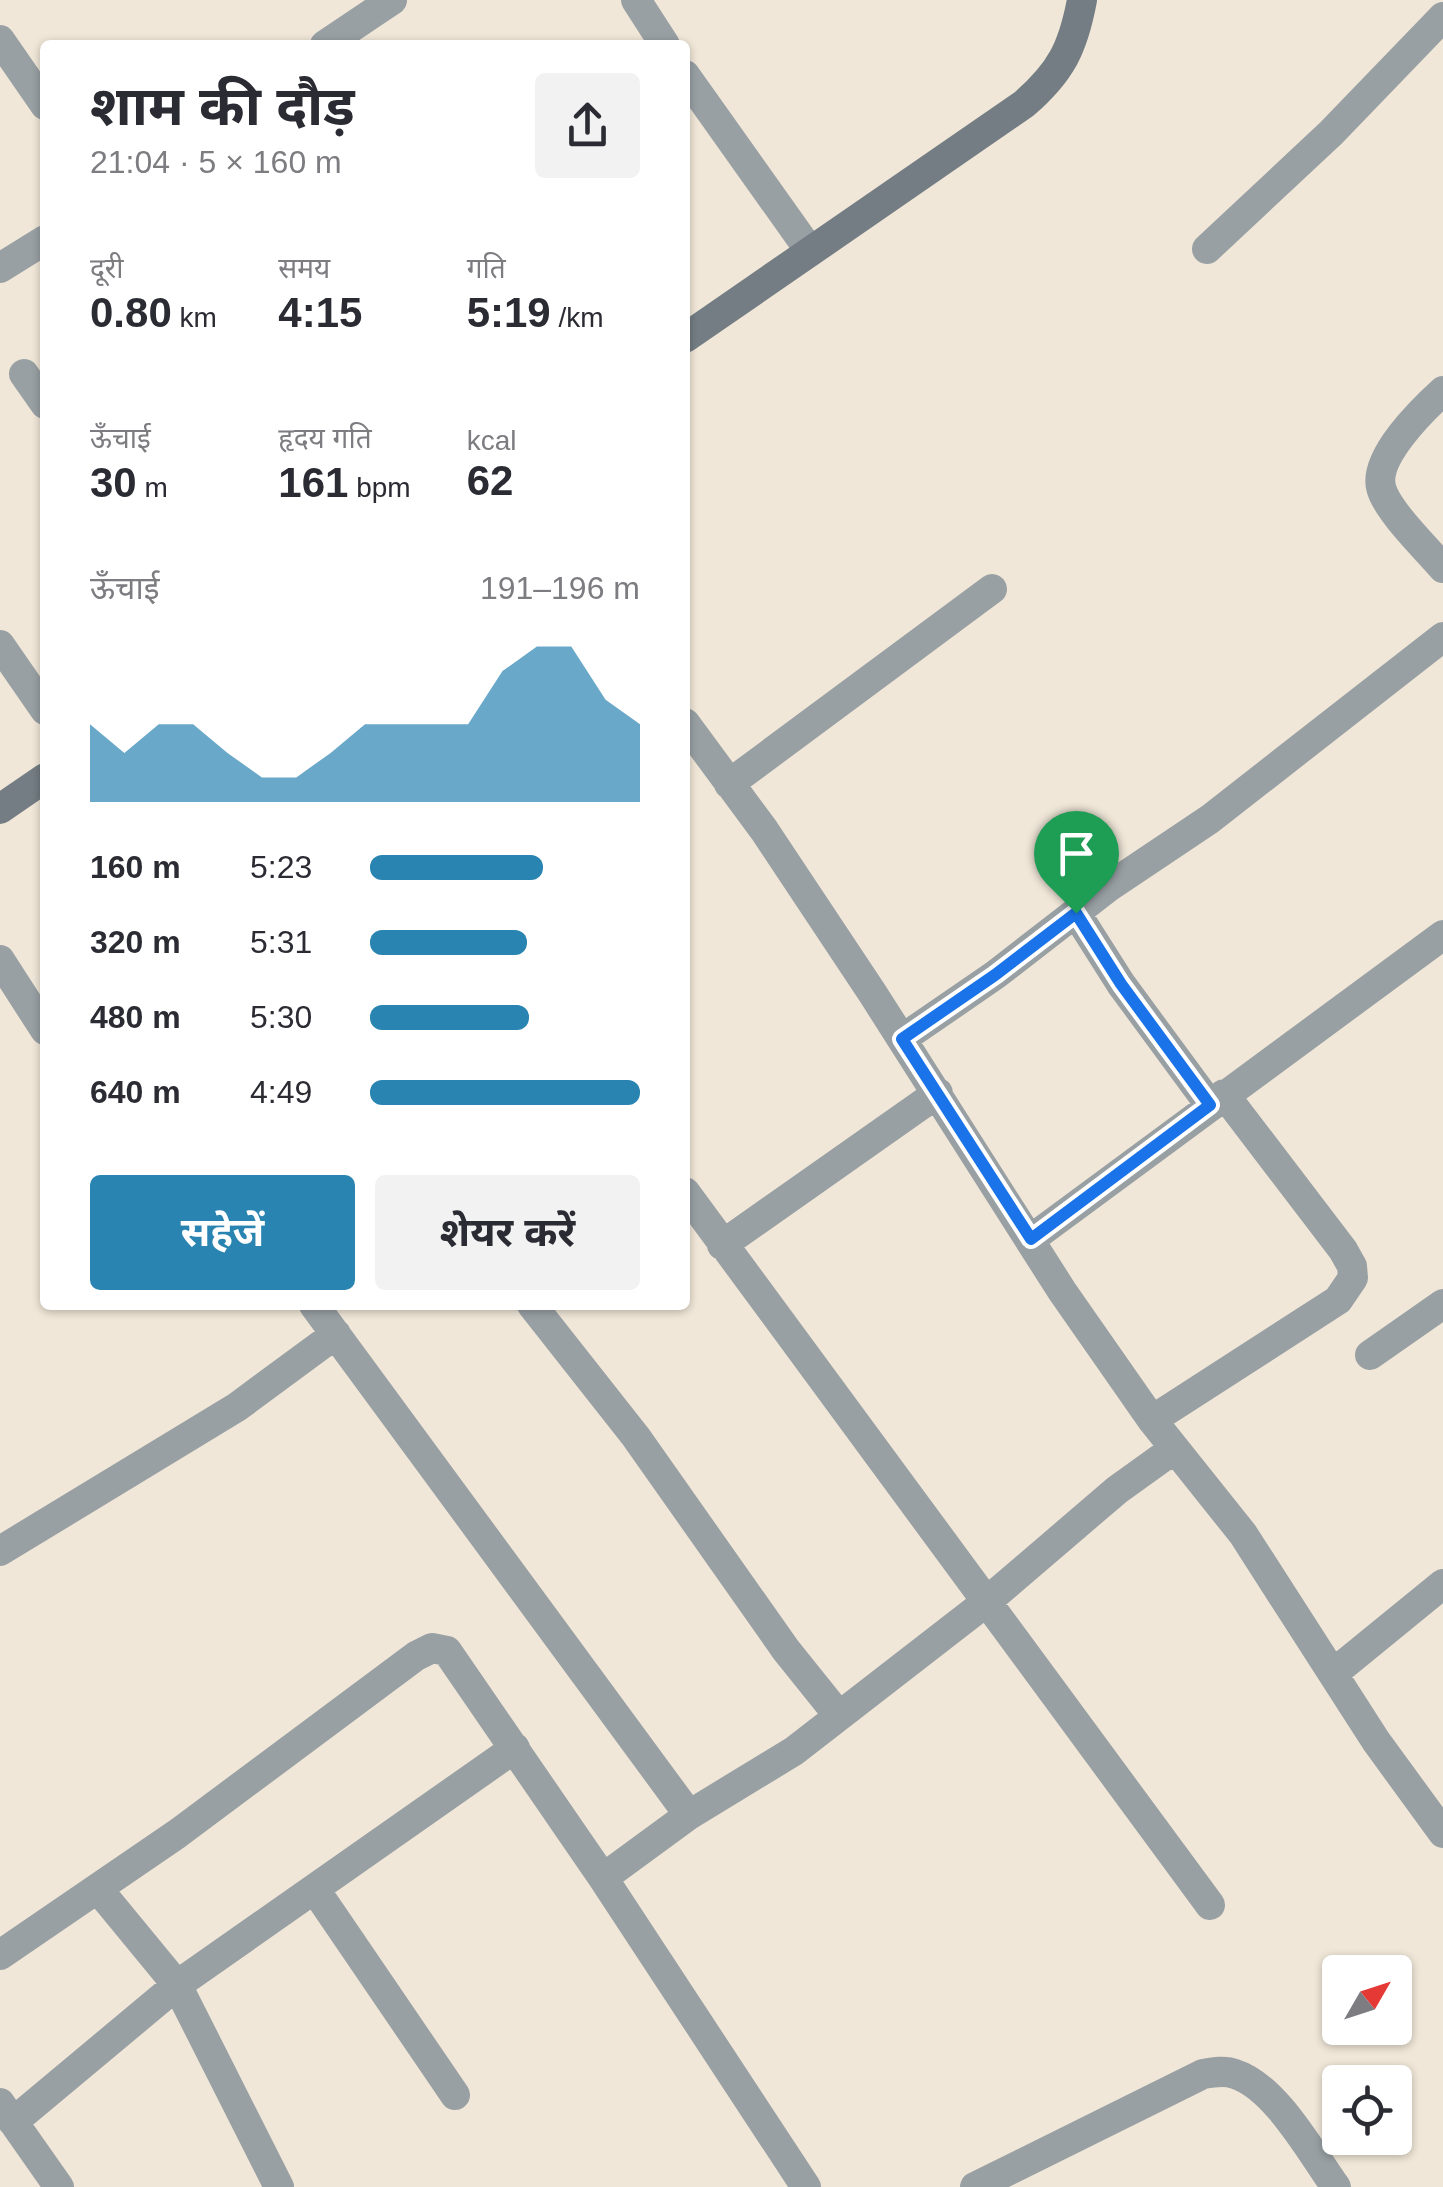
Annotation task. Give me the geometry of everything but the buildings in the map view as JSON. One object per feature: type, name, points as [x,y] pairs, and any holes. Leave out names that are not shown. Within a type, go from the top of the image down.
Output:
[{"type":"street","points":[[332,40],[392,0]]},
{"type":"street","points":[[636,0],[662,40]]},
{"type":"street","points":[[690,335],[1024,104],[1046,85],[1075,38],[1082,0]]},
{"type":"street","points":[[1206,249],[1342,122],[1443,17]]},
{"type":"street","points":[[0,40],[40,98]]},
{"type":"street","points":[[690,82],[810,251]]},
{"type":"street","points":[[0,268],[40,243]]},
{"type":"street","points":[[24,374],[40,397]]},
{"type":"street","points":[[1443,391],[1398,440],[1380,484],[1443,568]]},
{"type":"street","points":[[729,784],[992,589]]},
{"type":"street","points":[[902,1039],[1210,819],[1443,637]]},
{"type":"street","points":[[0,645],[40,703]]},
{"type":"street","points":[[694,755],[729,784],[764,830],[1152,1420],[1243,1534],[1376,1741],[1443,1833]]},
{"type":"street","points":[[0,809],[40,781]]},
{"type":"street","points":[[1076,913],[1121,984],[1343,1250],[1353,1278],[1338,1300],[1152,1420]]},
{"type":"street","points":[[1031,1239],[1443,935]]},
{"type":"street","points":[[0,960],[40,1020]]},
{"type":"street","points":[[722,1245],[938,1093]]},
{"type":"street","points":[[690,1199],[1210,1906]]},
{"type":"street","points":[[1370,1355],[1443,1304]]},
{"type":"street","points":[[318,1310],[689,1815]]},
{"type":"street","points":[[536,1310],[636,1436],[774,1634],[839,1716]]},
{"type":"street","points":[[0,1551],[237,1407],[336,1334]]},
{"type":"street","points":[[603,1878],[689,1815],[794,1751],[985,1603],[1117,1490],[1174,1449]]},
{"type":"street","points":[[1335,1672],[1443,1584]]},
{"type":"street","points":[[0,1955],[177,1834],[416,1656],[432,1648],[448,1651],[806,2187]]},
{"type":"street","points":[[60,2187],[6,2112],[177,1985],[516,1748]]},
{"type":"street","points":[[98,1888],[177,1985],[279,2187]]},
{"type":"street","points":[[316,1891],[455,2095]]},
{"type":"street","points":[[975,2187],[1204,2074],[1221,2071],[1237,2074],[1276,2103],[1336,2187]]},
{"type":"route","points":[[1076,913],[1121,984],[1210,1105],[1031,1239],[902,1039],[1076,913]]}]
